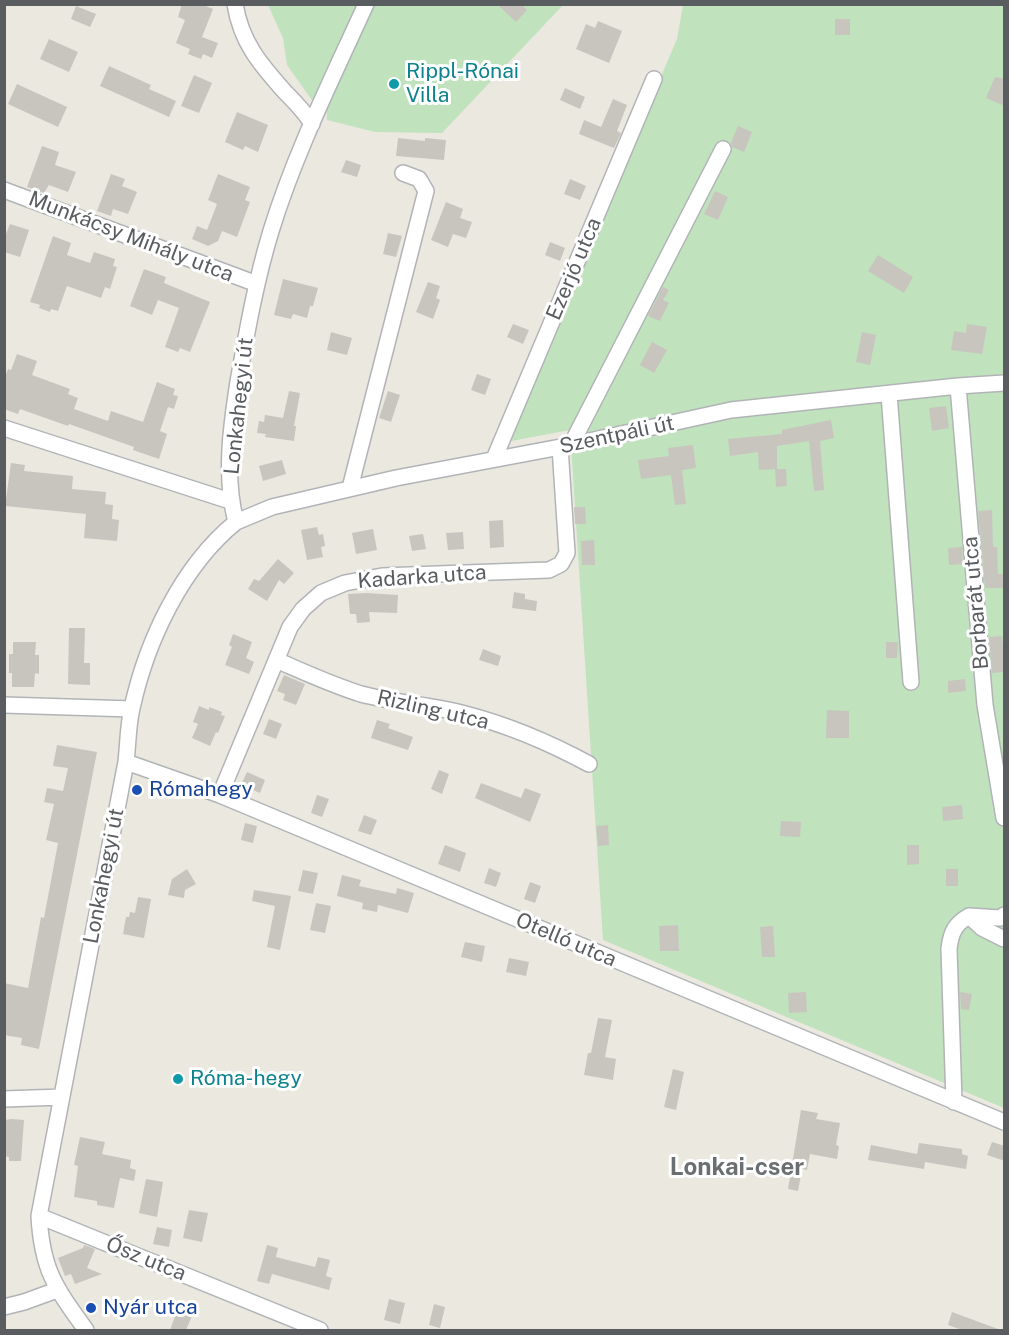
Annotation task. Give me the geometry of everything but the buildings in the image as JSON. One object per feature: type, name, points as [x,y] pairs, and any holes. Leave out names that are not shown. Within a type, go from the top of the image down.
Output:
[{"type":"street","points":[[235,4],[238,24],[250,49],[312,124]]},
{"type":"street","name":"Lonkahegyi út","points":[[86,1330],[57,1290],[46,1266],[40,1241],[39,1216],[126,762],[132,709],[145,664],[166,614],[194,566],[219,535],[236,522],[230,501],[229,472],[234,410],[246,332],[257,285],[274,223],[312,124],[366,4]]},
{"type":"street","name":"Ezerjó utca","points":[[494,459],[654,79]]},
{"type":"street","points":[[565,446],[723,149]]},
{"type":"street","points":[[350,488],[426,192],[419,179],[403,173]]},
{"type":"street","name":"Munkácsy Mihály utca","points":[[4,190],[257,285]]},
{"type":"street","name":"Szentpáli út","points":[[236,522],[272,507],[350,488],[565,446],[731,410],[1005,383]]},
{"type":"street","name":"Borbarát utca","points":[[957,386],[985,705],[1005,818]]},
{"type":"street","points":[[889,394],[911,682]]},
{"type":"street","points":[[4,428],[230,501]]},
{"type":"street","name":"Kadarka utca","points":[[220,795],[290,627],[303,609],[321,593],[345,583],[382,576],[549,570],[561,564],[567,553],[565,446]]},
{"type":"street","name":"Rizling utca","points":[[276,660],[327,683],[363,694],[466,714],[559,748],[589,764]]},
{"type":"street","points":[[4,705],[132,709]]},
{"type":"street","name":"Otelló utca","points":[[126,762],[220,795],[1005,1122]]},
{"type":"street","points":[[954,1102],[949,949],[951,934],[958,923],[969,916],[1000,918],[1005,915]]},
{"type":"street","points":[[969,916],[982,928],[1005,939]]},
{"type":"street","points":[[4,1099],[62,1097]]},
{"type":"street","name":"Ősz utca","points":[[39,1216],[320,1330]]},
{"type":"street","points":[[4,1306],[24,1302],[57,1290]]},
{"type":"green space","name":"Rippl-Rónai Villa","points":[[268,5],[563,5],[442,133],[375,132],[327,120],[326,107],[314,103],[287,65],[283,38]]},
{"type":"green space","points":[[683,5],[1004,5],[1004,1108],[603,940],[570,430],[506,442],[677,39]]},
{"type":"place","name":"Rippl-Rónai Villa","points":[[394,84]]},
{"type":"place","name":"Rómahegy","points":[[137,790]]},
{"type":"place","name":"Róma-hegy","points":[[178,1079]]},
{"type":"place","name":"Nyár utca","points":[[91,1308]]},
{"type":"district","name":"Lonkai-cser","points":[[737,1168]]}]
